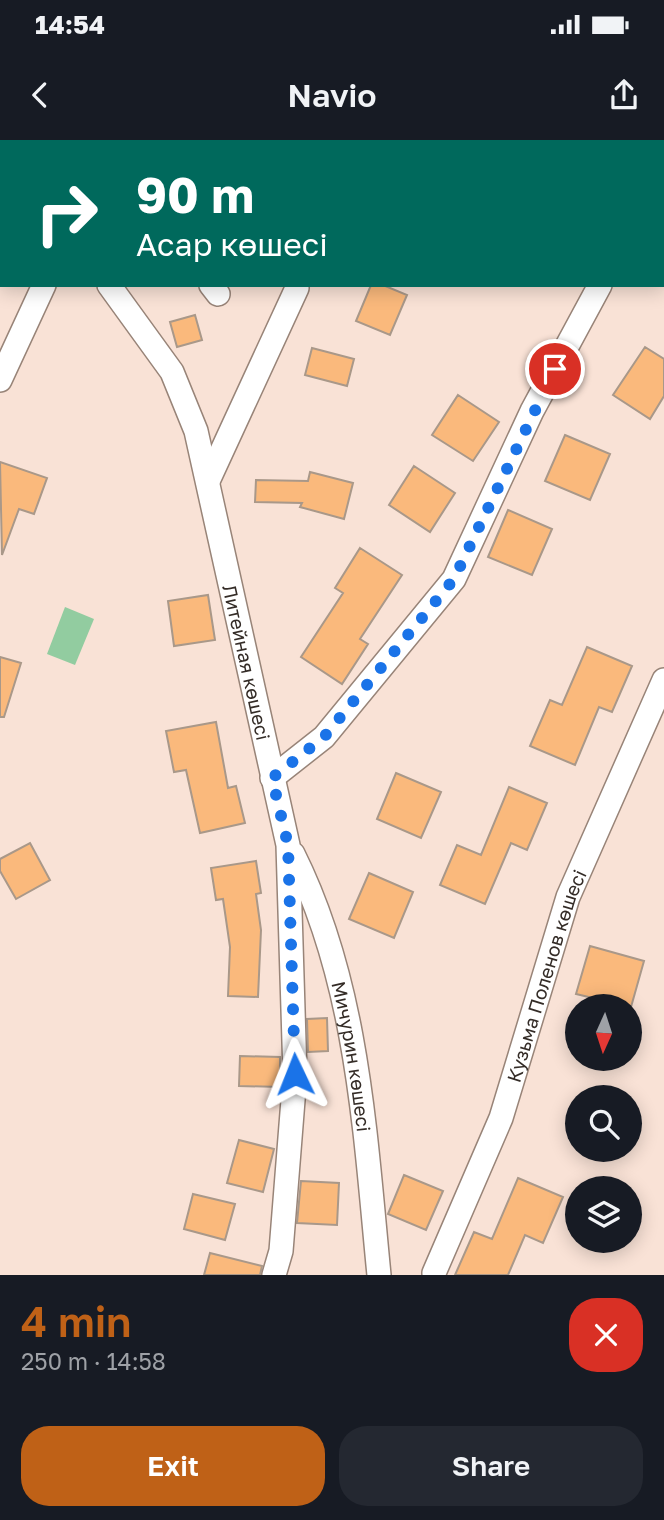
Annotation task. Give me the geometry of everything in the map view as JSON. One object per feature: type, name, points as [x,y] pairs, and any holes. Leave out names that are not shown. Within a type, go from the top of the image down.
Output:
[{"type":"street","points":[[0,380],[43,287]]},
{"type":"street","name":"Литейная көшесі","points":[[110,287],[172,372],[196,431],[288,845],[295,1074],[281,1251],[274,1275]]},
{"type":"street","points":[[272,778],[324,737],[454,579],[533,411],[599,287]]},
{"type":"street","points":[[208,481],[297,288]]},
{"type":"street","name":"Кузьма Поленов көшесі","points":[[434,1273],[501,1118],[568,897],[664,680]]},
{"type":"street","name":"Мичурин көшесі","points":[[288,845],[303,875],[335,966],[353,1043],[379,1275]]},
{"type":"green space","points":[[65,607],[94,619],[75,665],[47,654]]},
{"type":"building","points":[[370,287],[388,287],[407,295],[390,335],[356,321]]},
{"type":"building","points":[[195,315],[202,340],[177,347],[170,322]]},
{"type":"building","points":[[645,347],[664,359],[664,396],[650,419],[613,395]]},
{"type":"building","points":[[312,348],[354,359],[347,386],[305,375]]},
{"type":"building","points":[[458,395],[499,422],[473,461],[432,435]]},
{"type":"building","points":[[565,435],[610,454],[590,500],[545,481]]},
{"type":"building","points":[[0,462],[47,478],[34,514],[19,509],[2,555]]},
{"type":"building","points":[[414,466],[455,493],[430,532],[389,505]]},
{"type":"building","points":[[310,472],[353,483],[344,519],[300,507],[302,503],[255,502],[256,480],[308,481]]},
{"type":"building","points":[[508,510],[552,529],[532,575],[488,557]]},
{"type":"building","points":[[360,548],[402,575],[360,639],[368,644],[342,684],[301,657],[343,593],[335,588]]},
{"type":"building","points":[[208,595],[215,640],[174,646],[168,601]]},
{"type":"building","points":[[587,647],[632,666],[612,712],[599,707],[575,765],[530,746],[550,700],[562,705]]},
{"type":"building","points":[[0,657],[21,663],[4,717],[0,717]]},
{"type":"building","points":[[216,722],[228,788],[236,786],[245,823],[200,833],[186,770],[174,772],[166,731]]},
{"type":"building","points":[[396,773],[441,792],[421,838],[377,819]]},
{"type":"building","points":[[509,787],[547,803],[527,850],[511,843],[485,904],[440,885],[457,845],[481,855]]},
{"type":"building","points":[[30,843],[50,880],[16,899],[0,871],[0,859]]},
{"type":"building","points":[[256,861],[261,893],[256,894],[261,930],[258,997],[228,996],[230,947],[223,899],[216,900],[211,868]]},
{"type":"building","points":[[369,873],[413,892],[394,938],[349,919]]},
{"type":"building","points":[[590,946],[644,961],[635,994],[576,994]]},
{"type":"building","points":[[327,1018],[328,1051],[308,1052],[307,1019]]},
{"type":"building","points":[[240,1056],[280,1057],[280,1087],[239,1086]]},
{"type":"building","points":[[239,1140],[274,1149],[263,1192],[227,1183]]},
{"type":"building","points":[[404,1175],[443,1191],[426,1230],[388,1214]]},
{"type":"building","points":[[518,1178],[563,1197],[543,1243],[525,1235],[508,1275],[455,1275],[474,1232],[492,1239]]},
{"type":"building","points":[[301,1181],[339,1183],[337,1225],[297,1223]]},
{"type":"building","points":[[193,1194],[235,1204],[225,1240],[184,1229]]},
{"type":"building","points":[[210,1253],[262,1266],[260,1275],[204,1275]]},
{"type":"route","points":[[295,1074],[288,845],[272,778],[324,737],[454,579],[555,369]]}]
